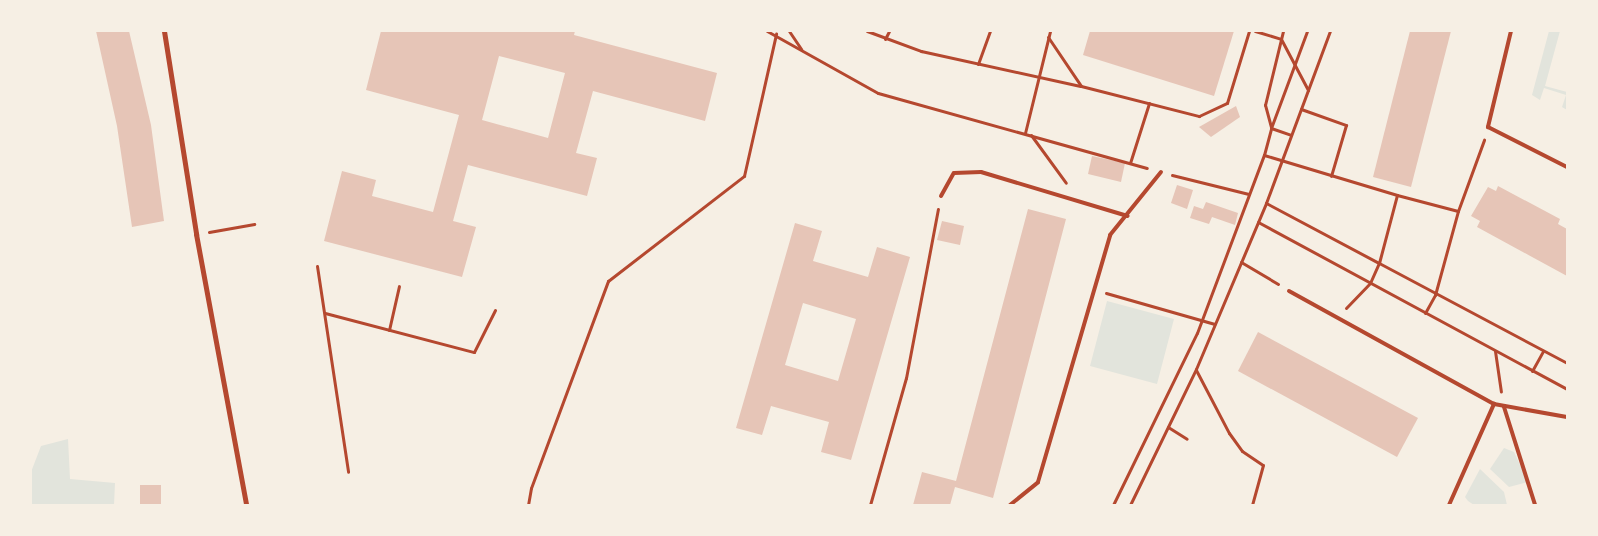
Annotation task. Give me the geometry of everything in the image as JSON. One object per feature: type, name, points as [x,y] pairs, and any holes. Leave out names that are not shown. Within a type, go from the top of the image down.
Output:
[{"type":"street","points":[[164,31],[196,234],[246,505]]},
{"type":"lane","points":[[1511,31],[1488,127],[1567,167]]},
{"type":"lane","points":[[940,196],[954,174],[981,172],[1128,216]]},
{"type":"lane","points":[[1010,505],[1038,482],[1110,234],[1128,216],[1161,172]]},
{"type":"lane","points":[[1289,291],[1494,404],[1567,417]]},
{"type":"lane","points":[[1449,505],[1494,404]]},
{"type":"lane","points":[[1504,407],[1535,505]]},
{"type":"path","points":[[789,31],[802,52]]},
{"type":"path","points":[[867,31],[921,51],[1081,86],[1199,116],[1227,103],[1250,31]]},
{"type":"path","points":[[886,39],[889,31]]},
{"type":"path","points":[[978,64],[990,31]]},
{"type":"path","points":[[1025,133],[1036,77],[1050,31]]},
{"type":"path","points":[[1255,31],[1281,39],[1308,90]]},
{"type":"path","points":[[1271,128],[1266,105],[1283,31]]},
{"type":"path","points":[[1113,505],[1202,321],[1264,155],[1271,128],[1307,31]]},
{"type":"path","points":[[1130,505],[1196,369],[1215,324],[1266,203],[1330,31]]},
{"type":"path","points":[[768,32],[776,34],[802,52],[878,93],[1161,172],[1249,194]]},
{"type":"path","points":[[528,505],[531,488],[608,281],[744,176],[776,34]]},
{"type":"path","points":[[1048,37],[1081,86]]},
{"type":"path","points":[[1130,163],[1149,103]]},
{"type":"path","points":[[1301,109],[1346,125],[1331,176]]},
{"type":"path","points":[[1425,313],[1435,295],[1458,211],[1488,127]]},
{"type":"path","points":[[1271,128],[1291,136]]},
{"type":"path","points":[[1031,135],[1079,201]]},
{"type":"path","points":[[1264,155],[1331,176],[1458,211]]},
{"type":"path","points":[[1337,317],[1370,282],[1380,263],[1397,195]]},
{"type":"path","points":[[870,505],[906,378],[940,196]]},
{"type":"path","points":[[1266,203],[1380,263],[1435,295],[1567,363]]},
{"type":"path","points":[[1258,222],[1567,389]]},
{"type":"path","points":[[196,234],[254,224]]},
{"type":"path","points":[[1241,262],[1289,291]]},
{"type":"path","points":[[317,266],[348,472]]},
{"type":"path","points":[[389,330],[399,286]]},
{"type":"path","points":[[1094,289],[1215,324]]},
{"type":"path","points":[[325,313],[474,352],[495,310]]},
{"type":"path","points":[[1495,350],[1504,407]]},
{"type":"path","points":[[1532,370],[1543,351]]},
{"type":"path","points":[[1196,369],[1229,433],[1242,451],[1263,465],[1252,505]]},
{"type":"path","points":[[1168,427],[1187,439]]},
{"type":"shaded area","points":[[1549,31],[1560,31],[1545,86],[1567,92],[1567,110],[1562,107],[1566,95],[1544,88],[1540,100],[1532,95]]},
{"type":"shaded area","points":[[1107,301],[1174,319],[1157,384],[1090,366]]},
{"type":"shaded area","points":[[68,439],[70,479],[115,483],[114,505],[31,505],[31,472],[41,446]]},
{"type":"shaded area","points":[[1504,448],[1514,452],[1528,482],[1509,487],[1490,469]]},
{"type":"shaded area","points":[[1480,469],[1504,492],[1507,505],[1474,505],[1465,497]]},
{"type":"building","points":[[96,31],[129,31],[151,125],[164,221],[132,227],[117,126]]},
{"type":"building","points":[[381,31],[575,31],[574,35],[717,73],[705,121],[593,91],[576,153],[597,158],[587,196],[468,165],[453,221],[476,227],[462,277],[324,241],[342,171],[376,180],[372,196],[433,212],[459,115],[366,90]],"holes":[[[499,56],[565,73],[548,138],[482,120]]]},
{"type":"building","points":[[1090,31],[1234,31],[1214,96],[1083,55]]},
{"type":"building","points":[[1410,31],[1451,31],[1411,187],[1373,177]]},
{"type":"building","points":[[1236,106],[1240,117],[1211,137],[1199,127]]},
{"type":"building","points":[[1092,156],[1125,163],[1121,182],[1088,174]]},
{"type":"building","points":[[1177,185],[1193,190],[1187,209],[1171,203]]},
{"type":"building","points":[[1498,186],[1560,219],[1558,224],[1567,229],[1567,276],[1477,227],[1480,221],[1471,216],[1488,187],[1496,191]]},
{"type":"building","points":[[1206,202],[1238,213],[1235,225],[1212,217],[1209,224],[1190,218],[1194,206],[1203,209]]},
{"type":"building","points":[[1028,209],[1066,219],[993,498],[955,487],[950,505],[913,505],[922,472],[956,481]]},
{"type":"building","points":[[942,221],[964,226],[960,245],[937,240]]},
{"type":"building","points":[[795,223],[822,231],[813,261],[868,277],[877,247],[910,257],[851,460],[821,452],[829,422],[771,406],[762,435],[736,428]],"holes":[[[803,303],[856,319],[838,381],[785,365]]]},
{"type":"building","points":[[1258,332],[1418,418],[1397,457],[1238,371]]},
{"type":"building","points":[[140,485],[161,485],[161,505],[140,505]]}]
